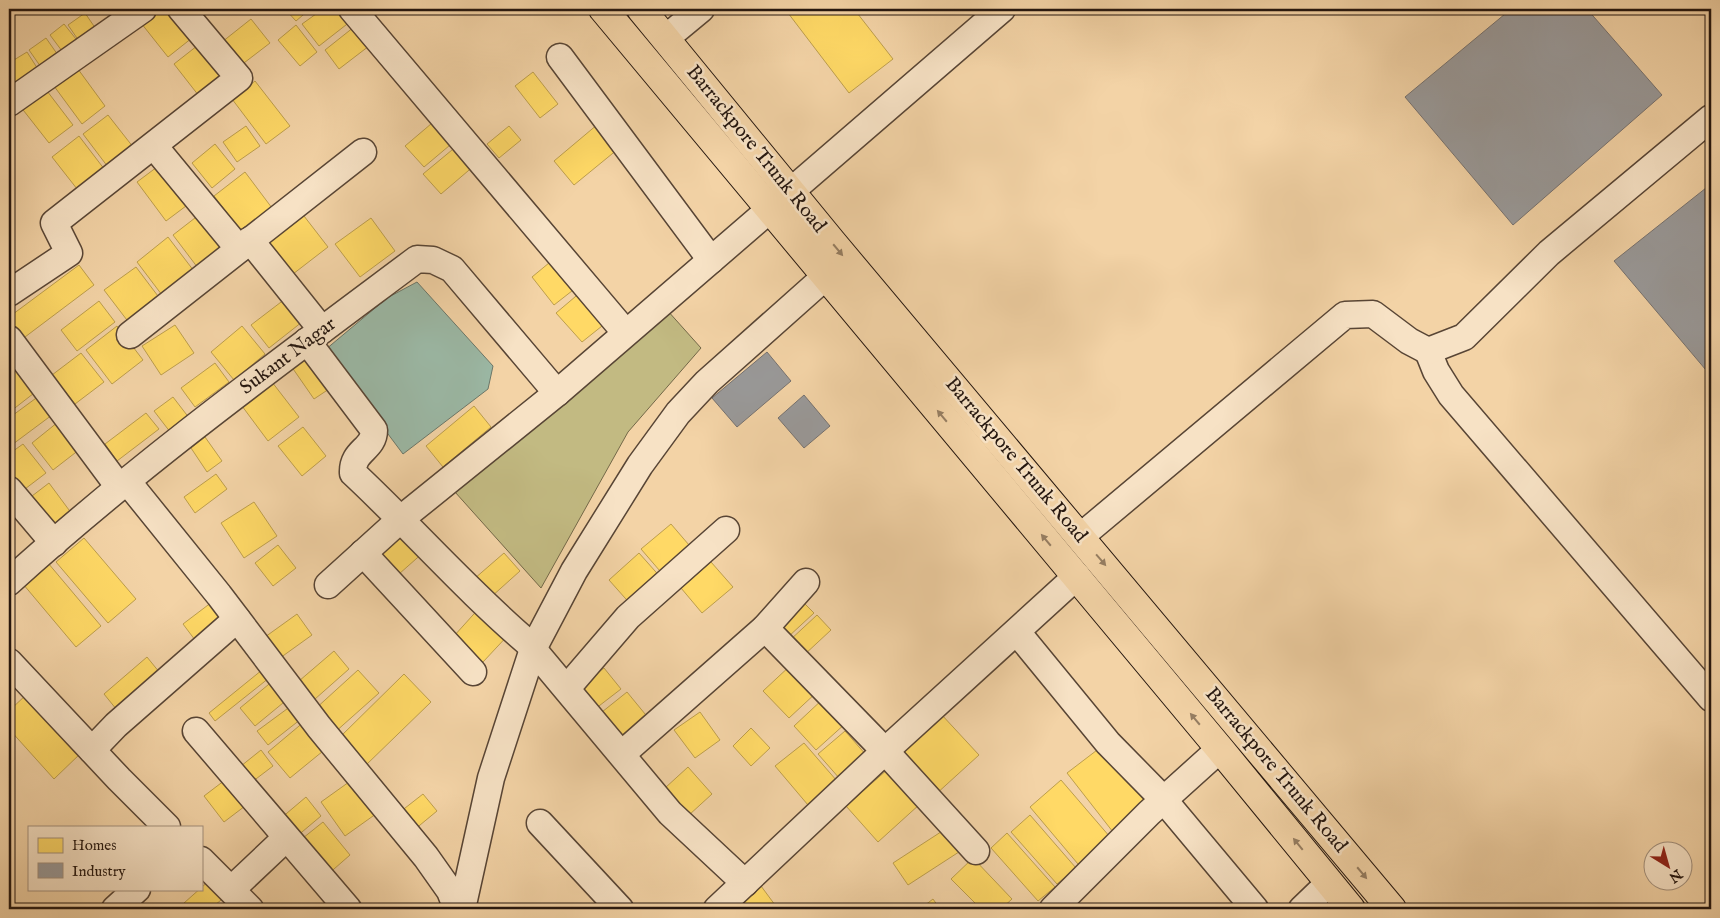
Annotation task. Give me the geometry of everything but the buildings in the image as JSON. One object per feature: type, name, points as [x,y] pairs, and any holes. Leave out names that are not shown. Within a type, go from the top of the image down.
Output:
[{"type":"main road","name":"Barrackpore Trunk Road","points":[[603,9],[781,201],[1080,537],[1392,909]]},
{"type":"main road","name":"Barrackpore Trunk Road","points":[[640,9],[666,38],[781,201],[825,277],[1220,749],[1351,909]]},
{"type":"street","points":[[9,103],[143,9]]},
{"type":"street","points":[[9,293],[69,253],[54,223],[239,78],[181,9]]},
{"type":"street","points":[[352,9],[625,332]]},
{"type":"street","points":[[666,38],[701,9]]},
{"type":"street","points":[[328,585],[402,518],[557,393],[625,332],[781,201],[1002,9]]},
{"type":"street","points":[[560,57],[711,260]]},
{"type":"street","points":[[1428,351],[1464,337],[1549,253],[1711,118]]},
{"type":"street","points":[[154,146],[244,245],[315,335],[374,430],[374,437],[370,444],[357,456],[353,463],[353,473],[402,518],[533,648],[670,813],[745,883]]},
{"type":"street","points":[[130,335],[363,152]]},
{"type":"street","name":"Sukant Nagar","points":[[10,580],[123,484],[315,335],[417,259],[433,260],[452,269],[557,393]]},
{"type":"street","points":[[462,909],[491,778],[533,648],[574,571],[640,465],[678,413],[707,382],[825,277]]},
{"type":"street","points":[[1080,537],[1345,315],[1373,314],[1409,341],[1428,351],[1436,371],[1451,395],[1711,698]]},
{"type":"street","points":[[9,339],[123,484],[237,619],[319,727],[426,858],[450,891],[457,909]]},
{"type":"street","points":[[9,490],[54,543]]},
{"type":"street","points":[[567,688],[628,617],[726,530]]},
{"type":"street","points":[[363,553],[473,672]]},
{"type":"street","points":[[717,909],[885,751],[1076,576]]},
{"type":"street","points":[[622,754],[765,628],[806,582]]},
{"type":"street","points":[[92,750],[116,725],[237,619]]},
{"type":"street","points":[[765,628],[885,751],[976,851]]},
{"type":"street","points":[[1017,632],[1108,743],[1163,800],[1255,909]]},
{"type":"street","points":[[9,662],[166,826]]},
{"type":"street","points":[[196,731],[348,909]]},
{"type":"street","points":[[1053,909],[1163,800],[1220,749]]},
{"type":"street","points":[[540,823],[620,909]]},
{"type":"street","points":[[232,889],[286,838]]},
{"type":"street","points":[[202,861],[250,909]]},
{"type":"street","points":[[1302,909],[1329,883]]},
{"type":"street","points":[[115,909],[136,890]]},
{"type":"shaded area","points":[[417,282],[493,366],[488,389],[403,454],[325,350],[387,298]]},
{"type":"shaded area","points":[[667,310],[701,348],[628,432],[541,588],[455,492]]}]
